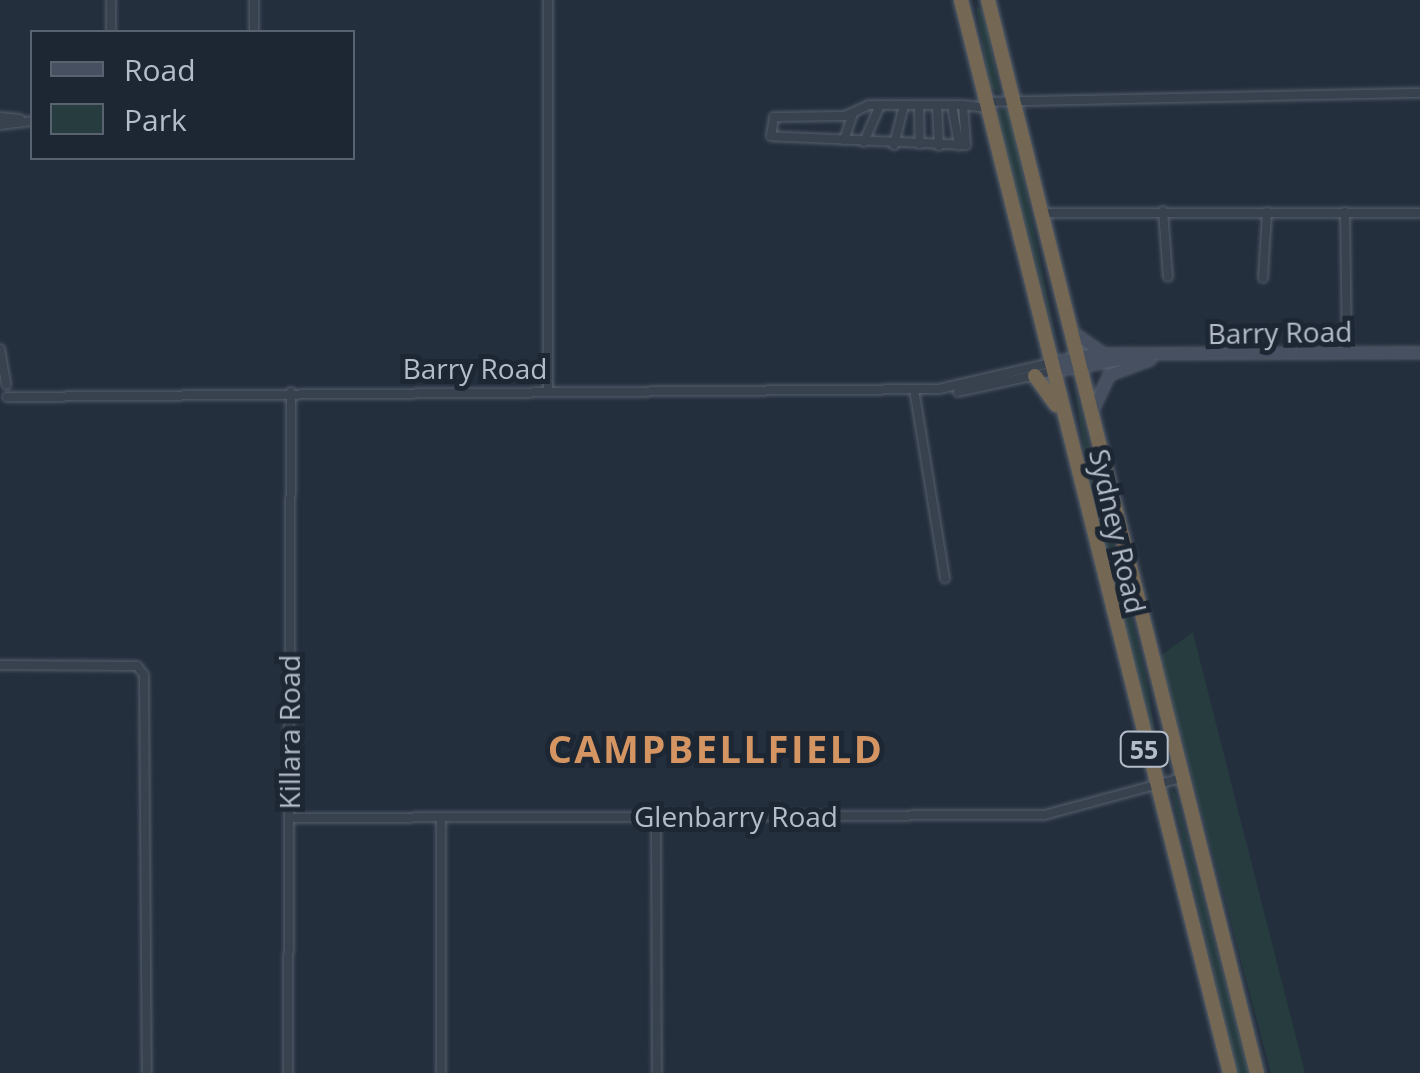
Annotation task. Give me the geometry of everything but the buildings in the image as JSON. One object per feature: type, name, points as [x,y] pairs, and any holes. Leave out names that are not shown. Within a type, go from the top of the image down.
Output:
[{"type":"highway","name":"Sydney Road","points":[[987,0],[1178,779],[1257,1073]]},
{"type":"highway","name":"Sydney Road","points":[[961,2],[1152,786],[1230,1073]]},
{"type":"highway","points":[[1035,376],[1066,423]]},
{"type":"main road","points":[[1067,326],[1104,354]]},
{"type":"main road","name":"Barry Road","points":[[1052,367],[1104,354],[1420,353]]},
{"type":"main road","name":"Barry Road","points":[[1076,362],[1141,356]]},
{"type":"main road","points":[[1090,421],[1108,374],[1166,356]]},
{"type":"street","points":[[111,0],[111,30]]},
{"type":"street","points":[[254,0],[254,30]]},
{"type":"street","points":[[548,0],[552,391]]},
{"type":"street","points":[[961,2],[987,0]]},
{"type":"street","points":[[964,105],[971,142],[959,145],[844,140],[776,142],[771,120],[853,114],[880,105],[904,104],[987,105],[1012,98],[1420,93]]},
{"type":"street","points":[[894,145],[904,104]]},
{"type":"street","points":[[864,142],[880,105]]},
{"type":"street","points":[[920,105],[920,144]]},
{"type":"street","points":[[937,105],[939,146]]},
{"type":"street","points":[[952,105],[959,145]]},
{"type":"street","points":[[844,140],[853,114]]},
{"type":"street","points":[[0,117],[30,121]]},
{"type":"street","points":[[0,125],[30,121]]},
{"type":"street","points":[[1163,211],[1168,277]]},
{"type":"street","points":[[1262,278],[1267,212]]},
{"type":"street","points":[[1345,212],[1347,354]]},
{"type":"street","points":[[1040,213],[1420,212]]},
{"type":"street","points":[[0,349],[3,401]]},
{"type":"street","name":"Barry Road","points":[[4,384],[37,392],[980,392],[1052,367]]},
{"type":"street","name":"Barry Road","points":[[939,390],[1052,367]]},
{"type":"street","points":[[914,389],[945,578]]},
{"type":"street","name":"Barry Road","points":[[3,401],[37,392]]},
{"type":"street","name":"Killara Road","points":[[288,1073],[291,392]]},
{"type":"street","points":[[0,666],[137,666],[144,675],[148,1073]]},
{"type":"street","name":"Glenbarry Road","points":[[289,818],[1049,814],[1178,779]]},
{"type":"street","points":[[656,816],[657,1073]]},
{"type":"street","points":[[440,817],[441,1073]]},
{"type":"green space","points":[[976,7],[984,10],[1000,93],[990,88]]},
{"type":"green space","points":[[1002,107],[1010,111],[1058,348],[996,114]]},
{"type":"green space","points":[[1073,379],[1146,675],[1162,778],[1091,497]]},
{"type":"green space","points":[[1193,632],[1305,1073],[1271,1073],[1160,656]]},
{"type":"green space","points":[[1170,787],[1176,794],[1249,1073],[1237,1073]]},
{"type":"district","name":"CAMPBELLFIELD","points":[[716,749]]}]
